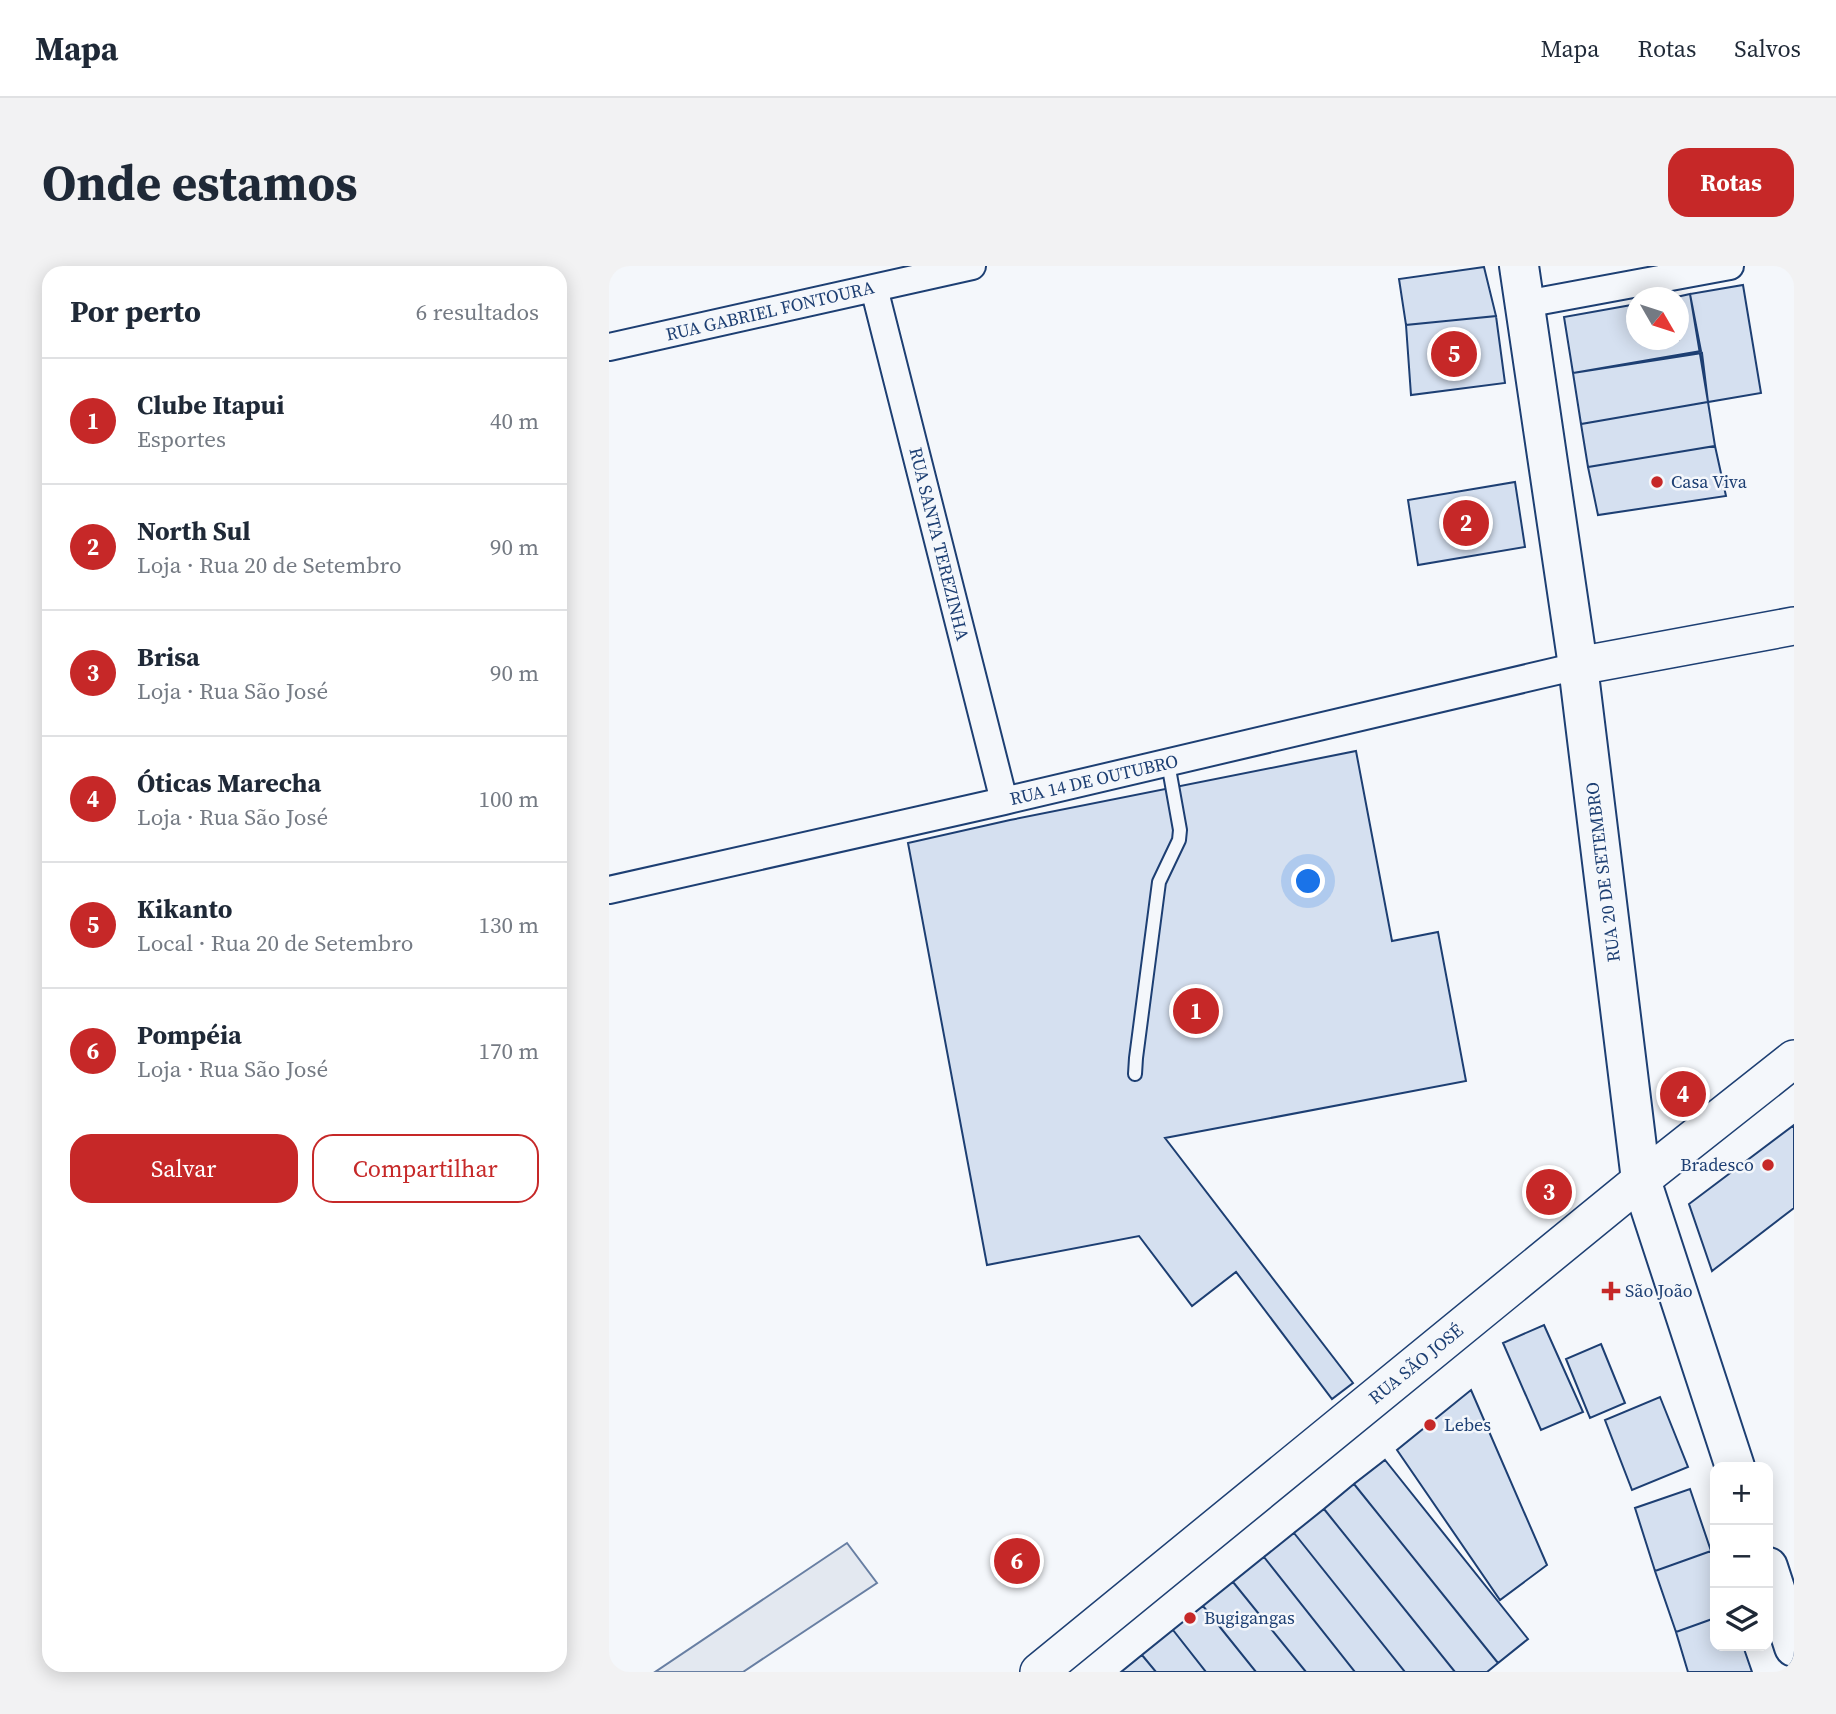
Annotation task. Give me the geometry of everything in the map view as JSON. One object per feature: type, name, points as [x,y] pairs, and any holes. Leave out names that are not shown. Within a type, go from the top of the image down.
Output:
[{"type":"main road","name":"RUA 20 DE SETEMBRO","points":[[1519,266],[1578,666],[1641,1180],[1733,1462]]},
{"type":"main road","points":[[1773,1582],[1794,1647]]},
{"type":"street","name":"RUA GABRIEL FONTOURA","points":[[609,347],[972,266]]},
{"type":"street","points":[[1525,304],[1730,266]]},
{"type":"street","name":"RUA SANTA TEREZINHA","points":[[874,288],[1004,801]]},
{"type":"street","points":[[1578,666],[1794,626]]},
{"type":"street","name":"RUA 14 DE OUTUBRO","points":[[609,890],[1004,801],[1578,666]]},
{"type":"street","name":"RUA SÃO JOSÉ","points":[[1039,1672],[1641,1180],[1794,1059]]},
{"type":"lane","points":[[1135,1074],[1159,882],[1179,840],[1180,830],[1168,763]]},
{"type":"shaded area","points":[[847,1543],[877,1583],[743,1672],[655,1672]]},
{"type":"building","points":[[1484,267],[1496,316],[1406,325],[1399,279]]},
{"type":"building","points":[[1743,285],[1761,393],[1708,402],[1690,294]]},
{"type":"building","points":[[1689,294],[1701,351],[1573,373],[1564,317],[1626,306],[1626,350],[1689,350]]},
{"type":"building","points":[[1496,316],[1505,383],[1411,395],[1406,325]]},
{"type":"building","points":[[1702,353],[1708,402],[1581,424],[1573,373]]},
{"type":"building","points":[[1708,402],[1715,446],[1588,467],[1581,424]]},
{"type":"building","name":"Casa Viva","points":[[1715,446],[1726,496],[1598,515],[1588,467]]},
{"type":"building","points":[[1515,482],[1525,547],[1418,565],[1408,500]]},
{"type":"building","points":[[1356,751],[1392,941],[1438,932],[1466,1081],[1165,1138],[1353,1383],[1332,1399],[1236,1272],[1192,1306],[1139,1236],[987,1265],[908,843]]},
{"type":"building","name":"Bradesco","points":[[1794,1125],[1794,1208],[1712,1271],[1689,1204]]},
{"type":"building","points":[[1544,1325],[1583,1412],[1541,1430],[1503,1343]]},
{"type":"building","points":[[1601,1344],[1625,1403],[1590,1418],[1566,1359]]},
{"type":"building","points":[[1471,1390],[1547,1565],[1500,1600],[1397,1450]]},
{"type":"building","points":[[1660,1397],[1688,1467],[1632,1490],[1605,1420]]},
{"type":"building","points":[[1385,1460],[1528,1639],[1498,1663],[1354,1484]]},
{"type":"building","points":[[1354,1484],[1498,1663],[1487,1672],[1455,1672],[1324,1509]]},
{"type":"building","points":[[1690,1489],[1710,1551],[1655,1571],[1635,1508]]},
{"type":"building","points":[[1324,1509],[1455,1672],[1405,1672],[1294,1533]]},
{"type":"building","points":[[1294,1533],[1405,1672],[1355,1672],[1264,1557]]},
{"type":"building","points":[[1710,1551],[1710,1620],[1676,1632],[1655,1571]]},
{"type":"building","points":[[1264,1557],[1355,1672],[1306,1672],[1233,1582]]},
{"type":"building","points":[[1233,1582],[1306,1672],[1256,1672],[1203,1606]]},
{"type":"building","points":[[1203,1606],[1256,1672],[1206,1672],[1173,1630]]},
{"type":"building","points":[[1710,1620],[1710,1651],[1745,1651],[1752,1672],[1688,1672],[1676,1632]]},
{"type":"building","points":[[1173,1630],[1206,1672],[1156,1672],[1142,1655]]},
{"type":"building","points":[[1142,1655],[1156,1672],[1121,1672]]},
{"type":"place","name":"Kikanto","points":[[1454,354]]},
{"type":"place","name":"Casa Viva","points":[[1657,482]]},
{"type":"place","name":"North Sul","points":[[1466,523]]},
{"type":"place","name":"Clube Itapui","points":[[1196,1011]]},
{"type":"place","name":"Óticas Marecha","points":[[1683,1094]]},
{"type":"place","name":"Bradesco","points":[[1768,1165]]},
{"type":"place","name":"Brisa","points":[[1549,1192]]},
{"type":"place","name":"São João","points":[[1611,1291]]},
{"type":"place","name":"Lebes","points":[[1430,1425]]},
{"type":"place","name":"Pompéia","points":[[1017,1561]]},
{"type":"place","name":"Bugigangas","points":[[1190,1618]]}]
